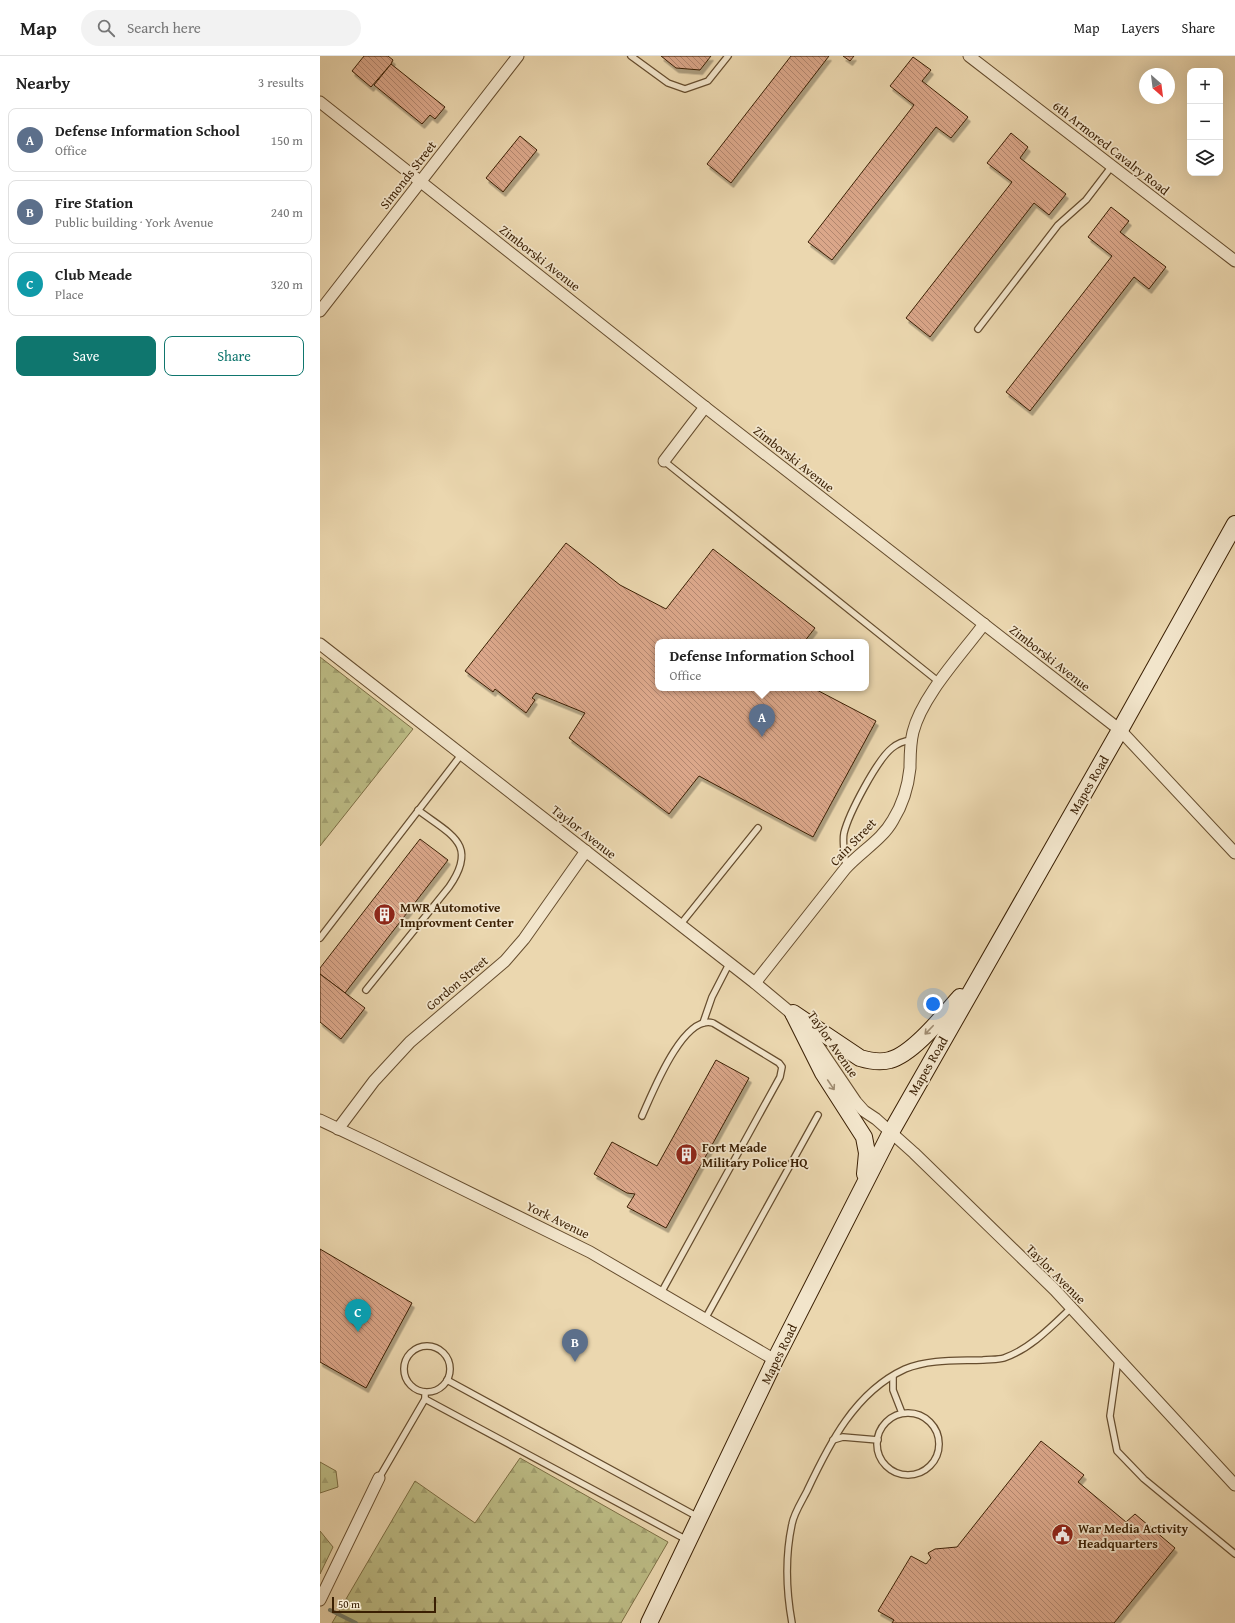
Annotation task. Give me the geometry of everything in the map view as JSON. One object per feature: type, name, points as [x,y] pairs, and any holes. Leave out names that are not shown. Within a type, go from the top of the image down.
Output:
[{"type":"street","name":"Simonds Street","points":[[320,311],[518,56]]},
{"type":"street","name":"6th Armored Cavalry Road","points":[[969,56],[1235,262]]},
{"type":"street","name":"Zimborski Avenue","points":[[320,102],[706,408],[1120,730],[1235,853]]},
{"type":"street","points":[[664,461],[706,408]]},
{"type":"street","name":"Mapes Road","points":[[649,1623],[776,1360],[891,1132],[1120,730],[1235,524]]},
{"type":"street","name":"Cain Street","points":[[755,983],[846,867],[880,837],[892,822],[901,806],[908,784],[912,740],[919,714],[928,698],[984,624]]},
{"type":"street","name":"Taylor Avenue","points":[[320,644],[793,1014],[810,1035],[864,1112],[891,1132],[914,1153],[1071,1308],[1235,1486]]},
{"type":"street","name":"Gordon Street","points":[[338,1129],[374,1081],[410,1042],[505,961],[524,939],[586,851]]},
{"type":"street","points":[[793,1014],[860,1058],[872,1062],[891,1060],[905,1052],[920,1040],[946,1013],[983,970]]},
{"type":"street","points":[[793,1014],[823,1072],[864,1137],[867,1153],[863,1187]]},
{"type":"street","name":"York Avenue","points":[[320,1120],[590,1252],[776,1360]]},
{"type":"street","points":[[320,1600],[379,1478]]},
{"type":"lane","points":[[631,56],[668,82],[685,89],[708,81],[728,56]]},
{"type":"lane","points":[[978,329],[1058,225],[1071,213],[1078,209],[1112,166]]},
{"type":"lane","points":[[664,461],[939,683]]},
{"type":"lane","points":[[846,867],[844,834],[852,812],[877,765],[891,748],[899,742],[912,740]]},
{"type":"lane","points":[[320,938],[461,755]]},
{"type":"lane","points":[[366,990],[449,887],[462,866],[463,855],[460,845],[454,838],[418,810]]},
{"type":"lane","points":[[680,925],[758,828]]},
{"type":"lane","points":[[703,1023],[712,997],[729,964]]},
{"type":"lane","points":[[642,1116],[668,1063],[683,1038],[703,1023],[713,1023],[779,1063],[782,1071],[661,1293]]},
{"type":"lane","points":[[705,1319],[818,1115]]},
{"type":"lane","points":[[792,1623],[788,1599],[787,1558],[792,1522],[815,1472],[833,1440],[861,1400],[893,1376],[906,1369],[940,1360],[1003,1359],[1030,1344],[1071,1308]]},
{"type":"lane","points":[[434,1346],[442,1351],[448,1358],[451,1367],[450,1376],[438,1390],[425,1392],[412,1387],[406,1380],[403,1371],[409,1354],[416,1348],[434,1346]]},
{"type":"lane","points":[[1118,1358],[1110,1416],[1117,1451],[1144,1479],[1235,1554]]},
{"type":"lane","points":[[893,1376],[893,1390],[902,1413]]},
{"type":"lane","points":[[447,1380],[699,1518]]},
{"type":"lane","points":[[379,1478],[425,1399],[425,1392]]},
{"type":"lane","points":[[425,1399],[688,1541]]},
{"type":"lane","points":[[902,1413],[913,1413],[923,1416],[932,1423],[938,1432],[940,1442],[938,1453],[934,1462],[927,1469],[918,1474],[899,1474],[890,1469],[883,1462],[878,1453],[879,1434],[884,1424],[892,1417],[902,1413]]},
{"type":"lane","points":[[833,1440],[843,1437],[878,1440]]},
{"type":"green space","points":[[320,657],[413,729],[320,846]]},
{"type":"green space","points":[[520,1458],[668,1542],[621,1623],[332,1623],[415,1481],[475,1523]]},
{"type":"green space","points":[[320,1462],[336,1471],[338,1487],[320,1493]]},
{"type":"green space","points":[[320,1531],[333,1547],[320,1574]]},
{"type":"building","points":[[364,56],[388,56],[393,60],[371,87],[352,71]]},
{"type":"building","points":[[661,56],[711,56],[700,70],[676,68]]},
{"type":"building","points":[[791,56],[829,56],[731,183],[707,164]]},
{"type":"building","points":[[843,56],[854,56],[850,61]]},
{"type":"building","points":[[913,57],[931,70],[922,81],[968,117],[951,138],[936,127],[832,260],[808,242],[914,105],[890,86]]},
{"type":"building","points":[[391,64],[445,107],[435,119],[430,115],[422,124],[374,85]]},
{"type":"building","points":[[1011,133],[1028,147],[1020,158],[1066,194],[1049,215],[1034,203],[930,337],[906,318],[1012,182],[987,163]]},
{"type":"building","points":[[520,136],[537,150],[503,192],[486,178]]},
{"type":"building","points":[[1111,207],[1129,221],[1120,232],[1166,267],[1149,289],[1134,277],[1030,411],[1006,392],[1112,256],[1088,237]]},
{"type":"building","points":[[566,543],[620,585],[666,609],[713,549],[815,628],[806,639],[655,639],[655,691],[819,691],[876,721],[813,837],[699,776],[669,814],[569,738],[585,713],[536,693],[532,698],[535,700],[526,713],[495,689],[493,692],[465,671]]},
{"type":"building","name":"MWR Automotive Improvment Center","points":[[420,839],[448,860],[345,993],[320,974],[320,968]]},
{"type":"building","points":[[320,974],[365,1008],[341,1039],[320,1022]]},
{"type":"building","name":"Fort Meade Military Police HQ","points":[[716,1060],[749,1078],[666,1228],[627,1207],[635,1194],[627,1193],[594,1174],[612,1142],[657,1166]]},
{"type":"building","points":[[320,1249],[412,1303],[366,1388],[320,1362]]},
{"type":"building","name":"War Media Activity Headquarters","points":[[1041,1441],[1084,1475],[1078,1482],[1126,1522],[1135,1514],[1175,1548],[1114,1623],[892,1623],[894,1620],[878,1611],[911,1556],[926,1564],[931,1558],[928,1553],[935,1549],[957,1547]]},
{"type":"waterway","points":[[330,1610],[356,1623]]},
{"type":"place","name":"Defense Information School","points":[[762,737]]},
{"type":"place","name":"MWR Automotive Improvment Center","points":[[384,914]]},
{"type":"place","name":"Fort Meade Military Police HQ","points":[[686,1154]]},
{"type":"place","name":"Club Meade","points":[[358,1332]]},
{"type":"place","name":"Fire Station","points":[[575,1362]]},
{"type":"place","name":"War Media Activity Headquarters","points":[[1063,1535]]}]
